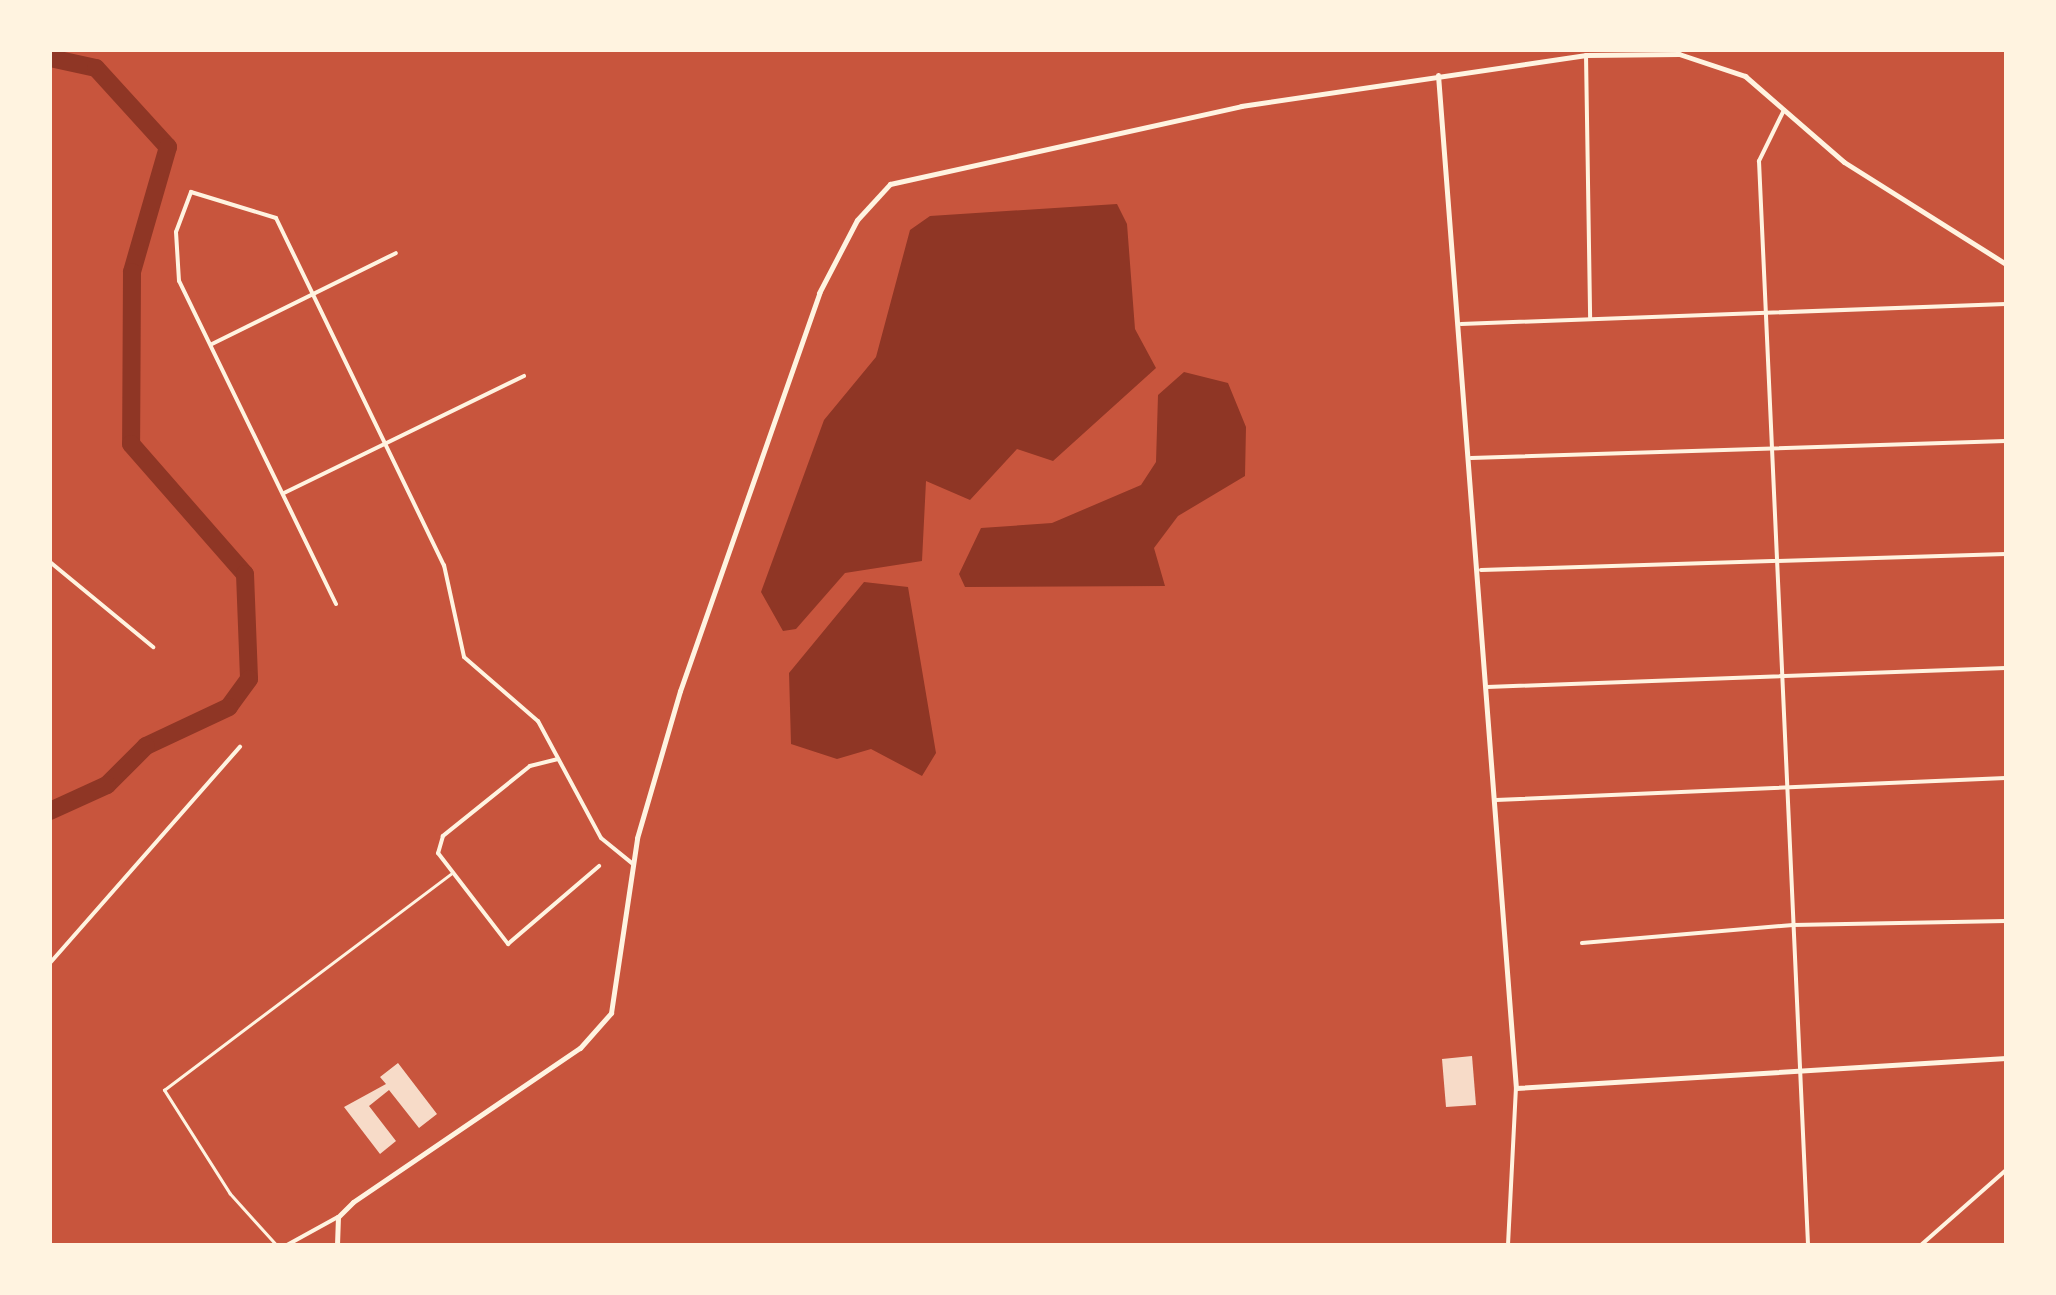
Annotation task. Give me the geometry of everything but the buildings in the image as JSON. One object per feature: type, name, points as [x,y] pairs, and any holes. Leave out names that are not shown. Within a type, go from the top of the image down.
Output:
[{"type":"street","points":[[287,1245],[338,1217],[600,1028],[621,984],[633,864],[675,706],[813,310],[857,220],[890,184],[1241,106],[1586,55],[1695,54],[1745,76],[1844,162],[2006,264]]},
{"type":"street","points":[[1586,55],[1590,319]]},
{"type":"street","points":[[1438,75],[1481,570],[1516,1088],[1508,1245]]},
{"type":"street","points":[[1784,110],[1759,160],[1778,444],[1783,677],[1808,1245]]},
{"type":"street","points":[[336,604],[175,262],[191,192],[268,212],[316,295],[444,566],[464,656],[529,709],[601,838],[633,864]]},
{"type":"street","points":[[212,344],[396,253]]},
{"type":"street","points":[[1462,324],[2006,304]]},
{"type":"street","points":[[284,493],[524,376]]},
{"type":"street","points":[[1471,458],[1778,444],[2006,442]]},
{"type":"street","points":[[1481,570],[2006,554]]},
{"type":"street","points":[[50,562],[153,647]]},
{"type":"street","points":[[1487,686],[2006,668]]},
{"type":"street","points":[[50,962],[240,746]]},
{"type":"street","points":[[558,759],[530,766],[443,836],[438,853],[508,944],[599,866]]},
{"type":"street","points":[[1496,800],[2006,778]]},
{"type":"street","points":[[1582,942],[1793,924],[2006,920]]},
{"type":"street","points":[[1516,1088],[2006,1058]]},
{"type":"street","points":[[1921,1245],[2006,1170]]},
{"type":"street","points":[[337,1245],[338,1217]]},
{"type":"lane","points":[[276,1245],[220,1180],[164,1090],[454,873]]},
{"type":"shaded area","points":[[1117,204],[1127,224],[1135,329],[1156,368],[1053,461],[1017,449],[970,500],[926,481],[922,561],[845,573],[796,629],[783,631],[761,592],[824,420],[876,357],[910,230],[930,216]]},
{"type":"shaded area","points":[[1184,372],[1228,383],[1246,427],[1245,476],[1178,516],[1154,548],[1165,586],[965,587],[959,574],[981,528],[1052,523],[1141,485],[1156,462],[1158,395]]},
{"type":"shaded area","points":[[864,582],[908,587],[936,753],[922,776],[871,749],[837,759],[791,744],[789,673]]},
{"type":"waterway","points":[[50,58],[96,68],[168,147],[132,272],[131,444],[245,574],[249,679],[229,707],[146,746],[107,785],[50,811]]}]
